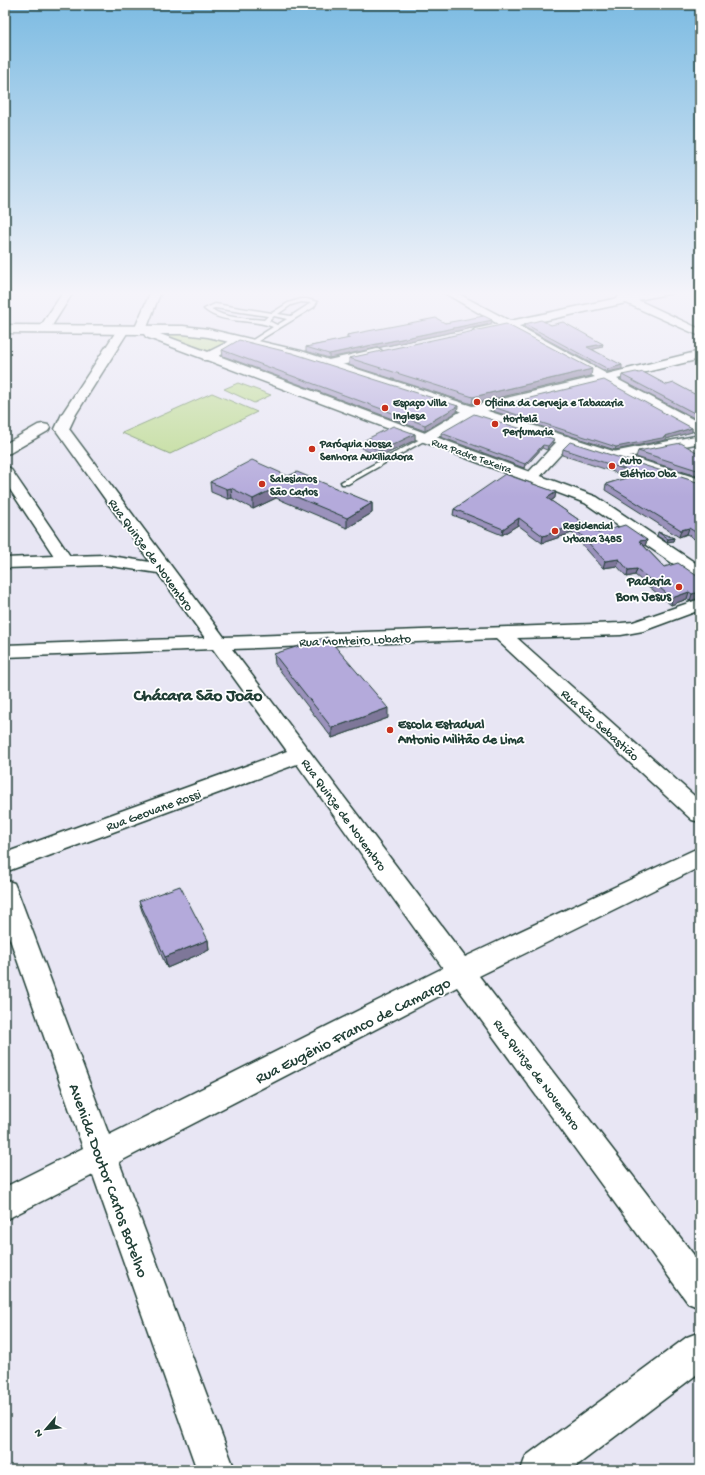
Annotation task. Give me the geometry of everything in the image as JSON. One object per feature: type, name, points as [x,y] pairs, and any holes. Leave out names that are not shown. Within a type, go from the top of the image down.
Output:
[{"type":"main road","name":"Rua Padre Texeira","points":[[218,360],[590,500],[700,574]]},
{"type":"main road","points":[[315,360],[700,484]]},
{"type":"street","name":"Rua Quinze de Novembro","points":[[104,360],[69,414],[62,429],[217,642],[461,972],[700,1291]]},
{"type":"street","points":[[328,364],[346,360]]},
{"type":"street","points":[[575,360],[700,429]]},
{"type":"street","points":[[426,438],[473,410],[684,360]]},
{"type":"street","points":[[5,450],[43,428]]},
{"type":"street","points":[[613,456],[700,439]]},
{"type":"street","points":[[532,477],[566,440]]},
{"type":"street","points":[[5,471],[65,561]]},
{"type":"street","points":[[104,560],[146,545]]},
{"type":"street","points":[[5,562],[104,560],[164,569]]},
{"type":"street","name":"Rua Monteiro Lobato","points":[[5,651],[217,642],[502,635],[629,628],[636,627],[700,604]]},
{"type":"street","name":"Rua São Sebastião","points":[[502,635],[700,814]]},
{"type":"street","name":"Rua Geovane Rossi","points":[[5,863],[301,754]]},
{"type":"street","name":"Rua Eugênio Franco de Camargo","points":[[5,1204],[461,972],[700,856]]},
{"type":"street","name":"Avenida Doutor Carlos Botelho","points":[[5,890],[216,1470]]},
{"type":"street","points":[[540,1470],[700,1350]]},
{"type":"lane","points":[[346,482],[426,438]]},
{"type":"green space","points":[[238,383],[271,395],[254,403],[224,389]]},
{"type":"green space","points":[[212,393],[257,412],[170,454],[122,433]]},
{"type":"building","points":[[249,360],[313,360],[458,406],[425,425]]},
{"type":"building","points":[[355,360],[574,360],[592,369],[473,397]]},
{"type":"building","points":[[591,360],[612,360],[622,365],[608,369]]},
{"type":"building","points":[[643,372],[667,385],[674,383],[700,397],[700,416],[622,375]]},
{"type":"building","points":[[604,380],[692,428],[665,436],[667,437],[616,447],[493,407]]},
{"type":"building","points":[[474,414],[554,439],[548,446],[543,445],[525,464],[441,433]]},
{"type":"building","points":[[393,426],[415,434],[380,451],[361,442]]},
{"type":"building","points":[[570,442],[700,483],[700,535],[689,528],[681,530],[606,484],[639,474],[563,449]]},
{"type":"building","points":[[681,443],[700,454],[700,471],[638,451]]},
{"type":"building","points":[[252,460],[288,476],[297,472],[372,503],[347,518],[275,488],[253,499],[231,488],[227,489],[210,482]]},
{"type":"building","points":[[505,474],[556,492],[547,498],[598,533],[625,525],[647,540],[639,541],[664,567],[678,563],[700,578],[700,592],[692,594],[689,592],[672,598],[637,569],[628,570],[619,559],[605,561],[573,526],[543,536],[519,518],[503,529],[454,509]]},
{"type":"building","points":[[658,532],[674,538],[668,539]]},
{"type":"building","points":[[327,637],[388,708],[332,728],[274,654]]},
{"type":"building","points":[[180,886],[208,940],[165,957],[139,901]]},
{"type":"place","name":"Oficina da Cerveja e Tabacaria","points":[[477,402]]},
{"type":"place","name":"Espaço Villa Inglesa","points":[[385,408]]},
{"type":"place","name":"Hortelã Perfumaria","points":[[495,424]]},
{"type":"place","name":"Paróquia Nossa Senhora Auxiliadora","points":[[312,449]]},
{"type":"place","name":"Auto Elétrico Oba","points":[[612,466]]},
{"type":"place","name":"Salesianos São Carlos","points":[[262,484]]},
{"type":"place","name":"Residencial Urbana 3485","points":[[555,531]]},
{"type":"place","name":"Padaria Bom Jesus","points":[[679,587]]},
{"type":"place","name":"Escola Estadual Antonio Militão de Lima","points":[[390,730]]},
{"type":"district","name":"Chácara São João","points":[[198,694]]}]
